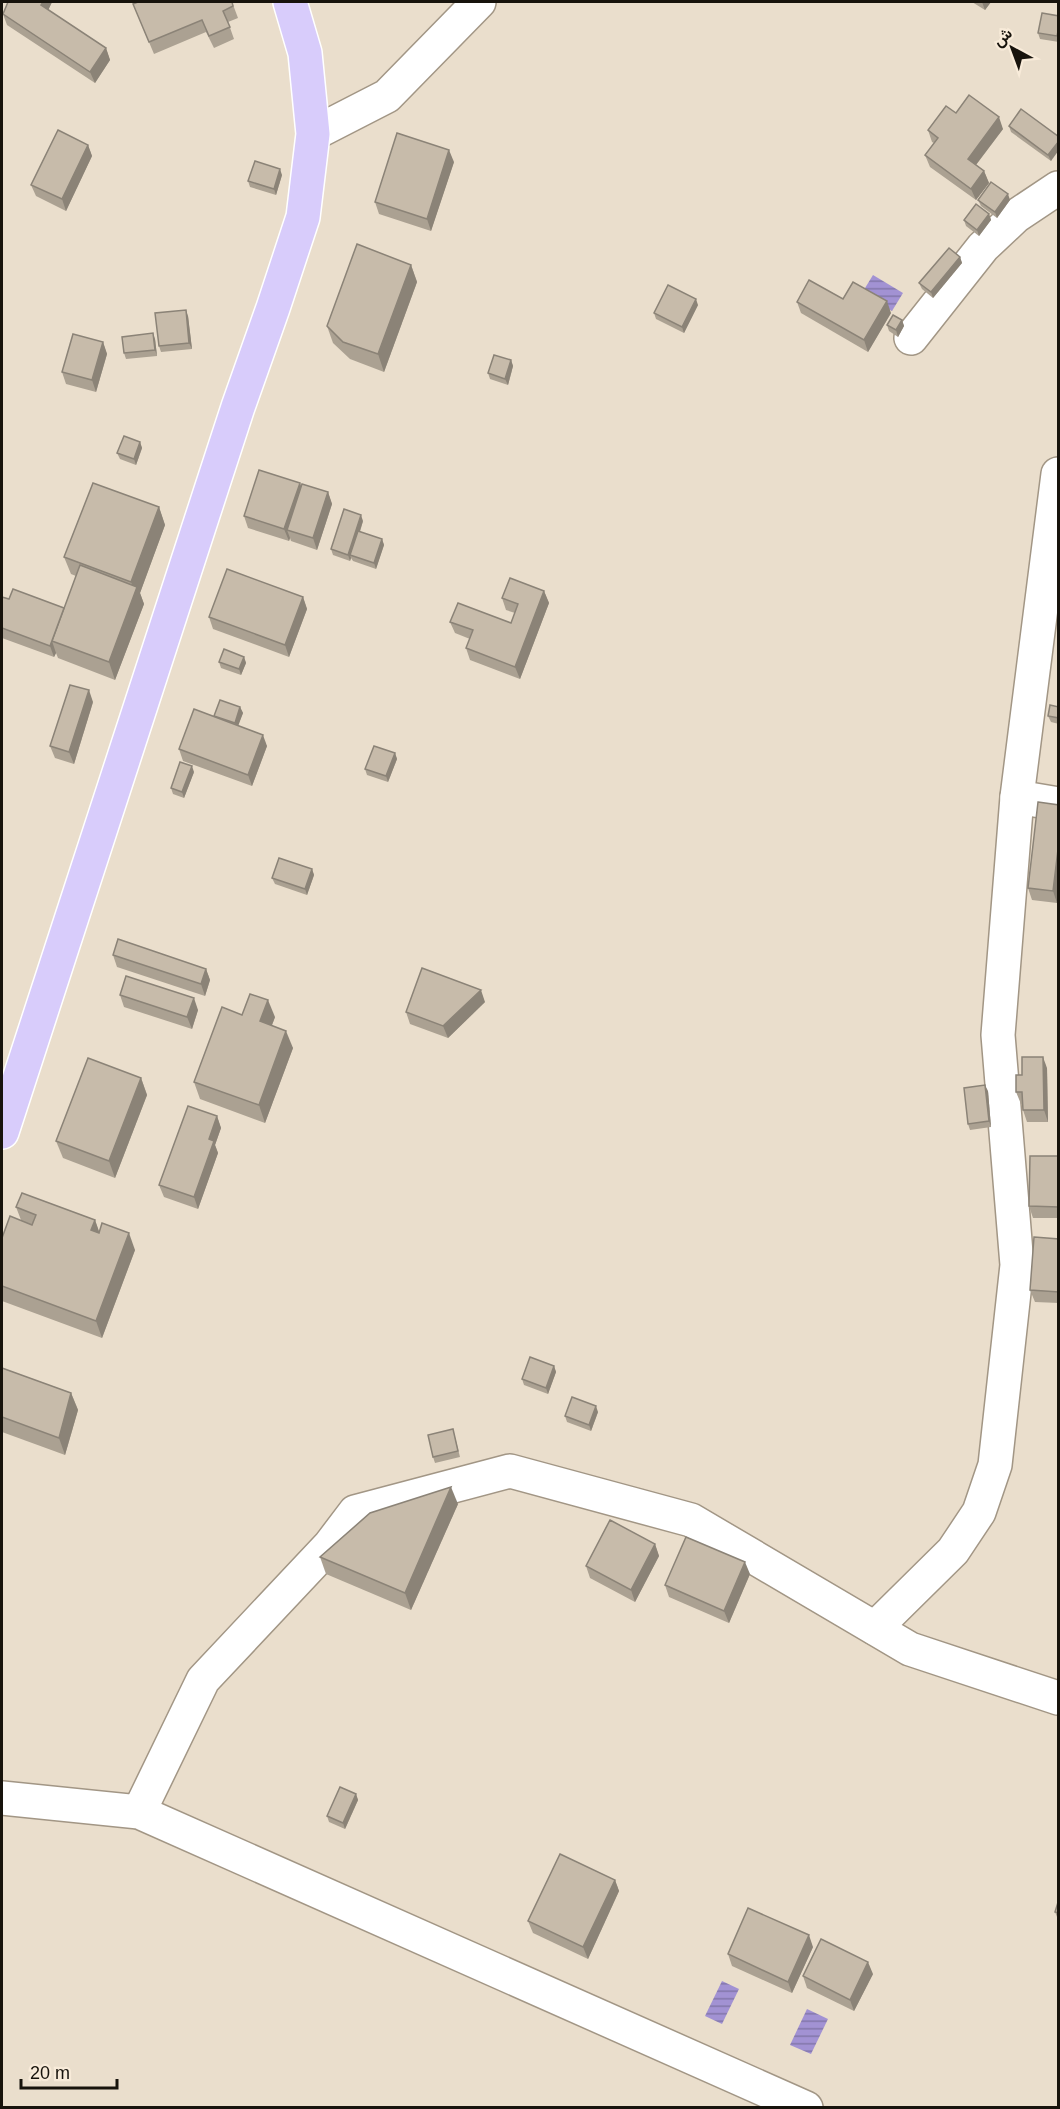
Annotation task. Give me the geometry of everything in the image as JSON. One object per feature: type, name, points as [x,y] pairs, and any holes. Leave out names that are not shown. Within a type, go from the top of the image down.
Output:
[{"type":"main road","points":[[2,1132],[230,430],[303,217],[313,134],[305,53],[290,2]]},
{"type":"street","points":[[313,134],[387,96],[479,2]]},
{"type":"street","points":[[910,338],[983,247],[1016,216],[1059,188]]},
{"type":"street","points":[[875,1628],[953,1551],[979,1512],[995,1466],[1017,1265],[998,1035],[1017,797],[1059,474]]},
{"type":"street","points":[[1017,797],[1059,804]]},
{"type":"street","points":[[140,1812],[203,1680],[330,1545],[355,1512],[510,1471],[691,1520],[910,1649],[1059,1698]]},
{"type":"street","points":[[2,1798],[140,1812],[806,2108]]},
{"type":"shaded area","points":[[873,275],[903,293],[892,311],[862,293]]},
{"type":"shaded area","points":[[722,1981],[739,1989],[722,2024],[705,2016]]},
{"type":"shaded area","points":[[807,2009],[828,2019],[811,2054],[790,2045]]},
{"type":"building","points":[[8,2],[43,2],[41,5],[106,48],[90,72],[3,14]]},
{"type":"building","points":[[138,2],[232,2],[233,6],[223,11],[230,27],[209,36],[202,20],[149,42],[133,4]]},
{"type":"building","points":[[1042,13],[1059,16],[1057,36],[1038,33]]},
{"type":"building","points":[[969,95],[999,117],[968,159],[984,171],[971,189],[925,155],[938,138],[928,130],[946,106],[956,113]]},
{"type":"building","points":[[1021,109],[1059,137],[1059,141],[1048,155],[1009,126]]},
{"type":"building","points":[[58,130],[88,145],[62,199],[31,185]]},
{"type":"building","points":[[397,133],[449,150],[427,219],[375,202]]},
{"type":"building","points":[[255,161],[280,169],[274,189],[248,181]]},
{"type":"building","points":[[991,182],[1008,194],[995,212],[978,200]]},
{"type":"building","points":[[976,204],[989,214],[977,230],[964,220]]},
{"type":"building","points":[[357,244],[411,265],[378,354],[343,342],[327,326]]},
{"type":"building","points":[[949,248],[960,257],[931,292],[919,283]]},
{"type":"building","points":[[809,280],[843,299],[853,282],[887,301],[864,340],[797,302]]},
{"type":"building","points":[[668,285],[696,299],[682,327],[654,313]]},
{"type":"building","points":[[186,310],[189,343],[159,346],[155,313]]},
{"type":"building","points":[[893,315],[902,320],[896,330],[887,325]]},
{"type":"building","points":[[153,333],[155,350],[124,353],[122,337]]},
{"type":"building","points":[[73,334],[103,342],[92,380],[62,372]]},
{"type":"building","points":[[494,355],[511,360],[505,379],[488,373]]},
{"type":"building","points":[[124,436],[140,442],[134,459],[117,453]]},
{"type":"building","points":[[259,470],[300,483],[284,529],[244,516]]},
{"type":"building","points":[[93,483],[159,507],[131,582],[64,557]]},
{"type":"building","points":[[302,484],[328,492],[313,538],[287,530]]},
{"type":"building","points":[[344,509],[361,515],[348,555],[331,549]]},
{"type":"building","points":[[358,531],[382,539],[374,563],[350,555]]},
{"type":"building","points":[[80,565],[137,587],[109,662],[52,641]]},
{"type":"building","points":[[227,569],[303,597],[285,645],[209,617]]},
{"type":"building","points":[[510,578],[544,591],[515,667],[466,648],[473,630],[450,622],[458,603],[511,623],[518,604],[502,598]]},
{"type":"building","points":[[13,589],[64,608],[50,646],[2,628],[2,597],[9,599]]},
{"type":"building","points":[[224,649],[244,657],[239,669],[219,662]]},
{"type":"building","points":[[70,685],[89,690],[69,752],[50,746]]},
{"type":"building","points":[[220,700],[240,707],[235,723],[214,716]]},
{"type":"building","points":[[1050,705],[1059,707],[1059,718],[1048,716]]},
{"type":"building","points":[[194,709],[263,735],[248,775],[179,749]]},
{"type":"building","points":[[374,746],[395,753],[386,776],[365,769]]},
{"type":"building","points":[[180,762],[192,766],[182,792],[171,788]]},
{"type":"building","points":[[1038,802],[1059,805],[1059,841],[1053,891],[1028,888]]},
{"type":"building","points":[[279,858],[312,869],[305,889],[272,878]]},
{"type":"building","points":[[118,939],[206,969],[201,984],[113,955]]},
{"type":"building","points":[[422,968],[481,990],[443,1026],[406,1012]]},
{"type":"building","points":[[126,976],[194,998],[187,1017],[120,995]]},
{"type":"building","points":[[250,994],[268,1000],[260,1021],[286,1031],[259,1105],[194,1082],[222,1007],[242,1015]]},
{"type":"building","points":[[1022,1057],[1043,1057],[1044,1110],[1023,1110],[1022,1092],[1016,1092],[1016,1075],[1022,1075]]},
{"type":"building","points":[[88,1058],[141,1078],[109,1161],[56,1141]]},
{"type":"building","points":[[985,1085],[989,1121],[968,1124],[964,1088]]},
{"type":"building","points":[[188,1106],[217,1116],[209,1139],[214,1141],[194,1197],[159,1185]]},
{"type":"building","points":[[1030,1156],[1059,1156],[1059,1207],[1029,1206]]},
{"type":"building","points":[[22,1193],[95,1220],[91,1230],[99,1233],[102,1223],[129,1233],[96,1321],[2,1286],[2,1238],[10,1216],[32,1225],[36,1215],[16,1207]]},
{"type":"building","points":[[1034,1237],[1059,1239],[1059,1292],[1030,1290]]},
{"type":"building","points":[[530,1357],[554,1366],[546,1388],[522,1379]]},
{"type":"building","points":[[2,1368],[71,1393],[59,1438],[2,1417]]},
{"type":"building","points":[[572,1397],[596,1406],[589,1425],[565,1416]]},
{"type":"building","points":[[453,1429],[458,1451],[433,1457],[428,1435]]},
{"type":"building","points":[[451,1487],[405,1593],[320,1557],[370,1513]]},
{"type":"building","points":[[610,1520],[655,1544],[631,1590],[586,1566]]},
{"type":"building","points":[[686,1537],[745,1562],[724,1611],[665,1585]]},
{"type":"building","points":[[340,1787],[356,1794],[343,1823],[327,1816]]},
{"type":"building","points":[[560,1854],[615,1880],[583,1947],[528,1921]]},
{"type":"building","points":[[1059,1899],[1059,1913],[1055,1912]]},
{"type":"building","points":[[748,1908],[809,1935],[788,1982],[728,1954]]},
{"type":"building","points":[[821,1939],[868,1962],[850,2000],[803,1976]]}]
